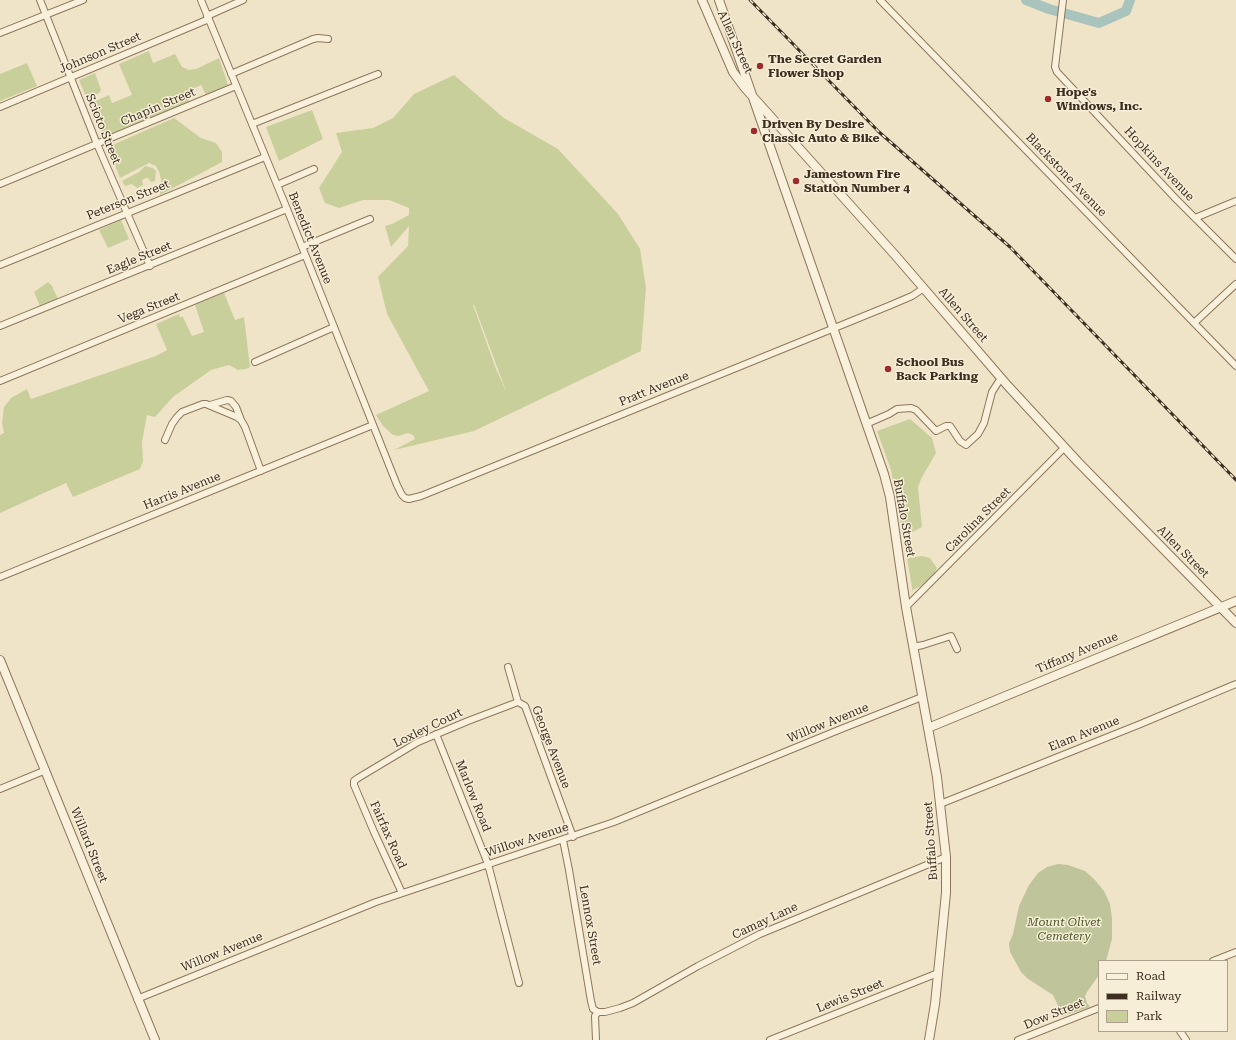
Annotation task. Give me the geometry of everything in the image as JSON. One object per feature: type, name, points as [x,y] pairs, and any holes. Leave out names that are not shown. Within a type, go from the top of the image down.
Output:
[{"type":"street","name":"Scioto Street","points":[[40,0],[97,144],[150,266]]},
{"type":"street","points":[[0,33],[83,0]]},
{"type":"street","name":"Benedict Avenue","points":[[201,0],[287,209],[397,485]]},
{"type":"street","name":"Johnson Street","points":[[0,107],[70,78],[243,0]]},
{"type":"street","name":"Allen Street","points":[[702,0],[731,67],[741,83],[754,99],[924,288],[1001,378],[1064,448],[1236,623]]},
{"type":"street","name":"Buffalo Street","points":[[720,0],[884,474],[890,497],[906,607],[940,804],[946,857],[946,892],[938,973],[929,1040]]},
{"type":"street","name":"Blackstone Avenue","points":[[880,0],[1236,366]]},
{"type":"street","name":"Hopkins Avenue","points":[[1063,0],[1055,67],[1057,72],[1195,218],[1236,259]]},
{"type":"street","points":[[231,74],[313,39],[328,38]]},
{"type":"street","points":[[731,67],[739,66],[741,62]]},
{"type":"street","points":[[252,124],[378,74]]},
{"type":"street","name":"Chapin Street","points":[[0,184],[236,86]]},
{"type":"street","name":"Peterson Street","points":[[0,265],[265,157]]},
{"type":"street","points":[[277,185],[314,169]]},
{"type":"street","points":[[1195,218],[1236,200]]},
{"type":"street","name":"Eagle Street","points":[[0,326],[287,209]]},
{"type":"street","points":[[302,247],[370,219]]},
{"type":"street","name":"Vega Street","points":[[0,381],[305,255]]},
{"type":"street","points":[[1194,323],[1236,284]]},
{"type":"street","name":"Pratt Avenue","points":[[397,485],[405,498],[409,499],[419,496],[833,329],[912,296],[924,288]]},
{"type":"street","points":[[255,362],[334,328]]},
{"type":"street","points":[[866,424],[902,407],[914,408],[936,431],[945,426],[950,426],[960,441],[966,446],[978,434],[984,423],[992,392],[1001,378]]},
{"type":"street","points":[[210,406],[228,400],[231,401],[236,407],[261,471]]},
{"type":"street","points":[[165,440],[172,424],[182,412],[203,404],[237,417],[241,420]]},
{"type":"street","name":"Harris Avenue","points":[[0,577],[373,425]]},
{"type":"street","name":"Carolina Street","points":[[906,607],[1064,448]]},
{"type":"street","name":"Tiffany Avenue","points":[[928,728],[1236,601]]},
{"type":"street","points":[[913,647],[951,636],[957,649]]},
{"type":"street","name":"Willard Street","points":[[0,660],[3,675],[46,770],[137,999],[155,1040]]},
{"type":"street","name":"George Avenue","points":[[508,667],[518,702],[525,706],[573,837]]},
{"type":"street","name":"Elam Avenue","points":[[940,804],[1131,728],[1236,684]]},
{"type":"street","name":"Willow Avenue","points":[[137,999],[281,940],[402,893],[573,837],[614,822],[841,728],[922,697]]},
{"type":"street","name":"Loxley Court","points":[[354,785],[354,781],[358,778],[418,742],[514,702],[518,702]]},
{"type":"street","name":"Marlow Road","points":[[436,734],[488,864],[519,983]]},
{"type":"street","points":[[0,789],[46,770]]},
{"type":"street","name":"Fairfax Road","points":[[354,785],[402,893]]},
{"type":"street","name":"Lennox Street","points":[[563,840],[591,1001],[593,1009],[598,1012]]},
{"type":"street","name":"Camay Lane","points":[[598,1012],[613,1010],[633,1003],[698,966],[760,934],[946,857]]},
{"type":"street","points":[[1216,960],[1236,952]]},
{"type":"street","name":"Lewis Street","points":[[770,1040],[938,973]]},
{"type":"street","name":"Dow Street","points":[[1018,1040],[1098,1008]]},
{"type":"street","points":[[596,1040],[595,1016],[598,1012]]},
{"type":"green space","points":[[149,51],[153,63],[175,54],[182,67],[189,70],[196,69],[219,58],[228,85],[206,95],[201,85],[186,92],[189,102],[104,138],[89,104],[109,95],[112,103],[132,95],[119,64]]},
{"type":"green space","points":[[27,63],[37,86],[0,101],[0,74]]},
{"type":"green space","points":[[95,73],[101,90],[99,93],[87,99],[79,80]]},
{"type":"green space","points":[[454,75],[504,118],[558,149],[618,214],[640,249],[646,288],[641,351],[474,431],[394,450],[415,439],[413,435],[408,433],[398,436],[393,435],[383,426],[376,415],[429,391],[387,314],[378,277],[408,246],[409,226],[391,247],[385,226],[409,215],[409,208],[389,200],[363,200],[339,208],[325,203],[319,188],[342,152],[336,133],[373,128],[393,118],[414,94]],"holes":[[[474,305],[506,391],[496,369]]]},
{"type":"green space","points":[[312,110],[323,139],[279,161],[266,127]]},
{"type":"green space","points":[[174,118],[201,138],[216,143],[222,152],[222,162],[160,195],[161,179],[159,172],[156,166],[149,163],[120,178],[108,147]]},
{"type":"green space","points":[[145,166],[153,168],[156,171],[155,181],[151,182],[148,178],[146,178],[142,180],[143,185],[137,188],[132,184],[125,186],[122,181],[139,172]]},
{"type":"green space","points":[[121,220],[129,239],[108,248],[99,230]]},
{"type":"green space","points":[[48,282],[52,286],[58,299],[40,306],[34,292]]},
{"type":"green space","points":[[224,293],[235,320],[244,317],[250,367],[238,370],[229,365],[211,370],[173,397],[155,417],[147,415],[142,442],[143,461],[140,469],[73,497],[66,483],[0,513],[0,435],[4,433],[2,423],[4,407],[11,398],[27,389],[31,399],[156,356],[167,350],[156,324],[179,314],[180,317],[183,317],[192,336],[204,332],[195,305]]},
{"type":"green space","points":[[910,419],[932,438],[936,453],[918,487],[922,527],[903,537],[891,470],[877,431]]},
{"type":"green space","points":[[922,556],[930,558],[937,568],[933,576],[921,586],[913,590],[913,593],[907,558]]},
{"type":"green space","name":"Mount Olivet Cemetery","points":[[1058,864],[1068,865],[1085,871],[1104,891],[1110,904],[1112,918],[1112,939],[1106,960],[1098,960],[1098,976],[1085,996],[1090,1007],[1063,1016],[1053,995],[1028,979],[1021,972],[1010,952],[1009,943],[1013,934],[1019,906],[1029,885],[1038,873],[1047,867]]},
{"type":"waterway","points":[[1026,0],[1049,9],[1099,23],[1126,11],[1130,0]]},
{"type":"railway","points":[[750,0],[879,132],[1010,247],[1236,480]]},
{"type":"place","name":"The Secret Garden Flower Shop","points":[[760,66]]},
{"type":"place","name":"Hope's Windows, Inc.","points":[[1048,99]]},
{"type":"place","name":"Driven By Desire Classic Auto & Bike","points":[[754,131]]},
{"type":"place","name":"Jamestown Fire Station Number 4","points":[[796,181]]},
{"type":"place","name":"School Bus Back Parking","points":[[888,369]]}]
